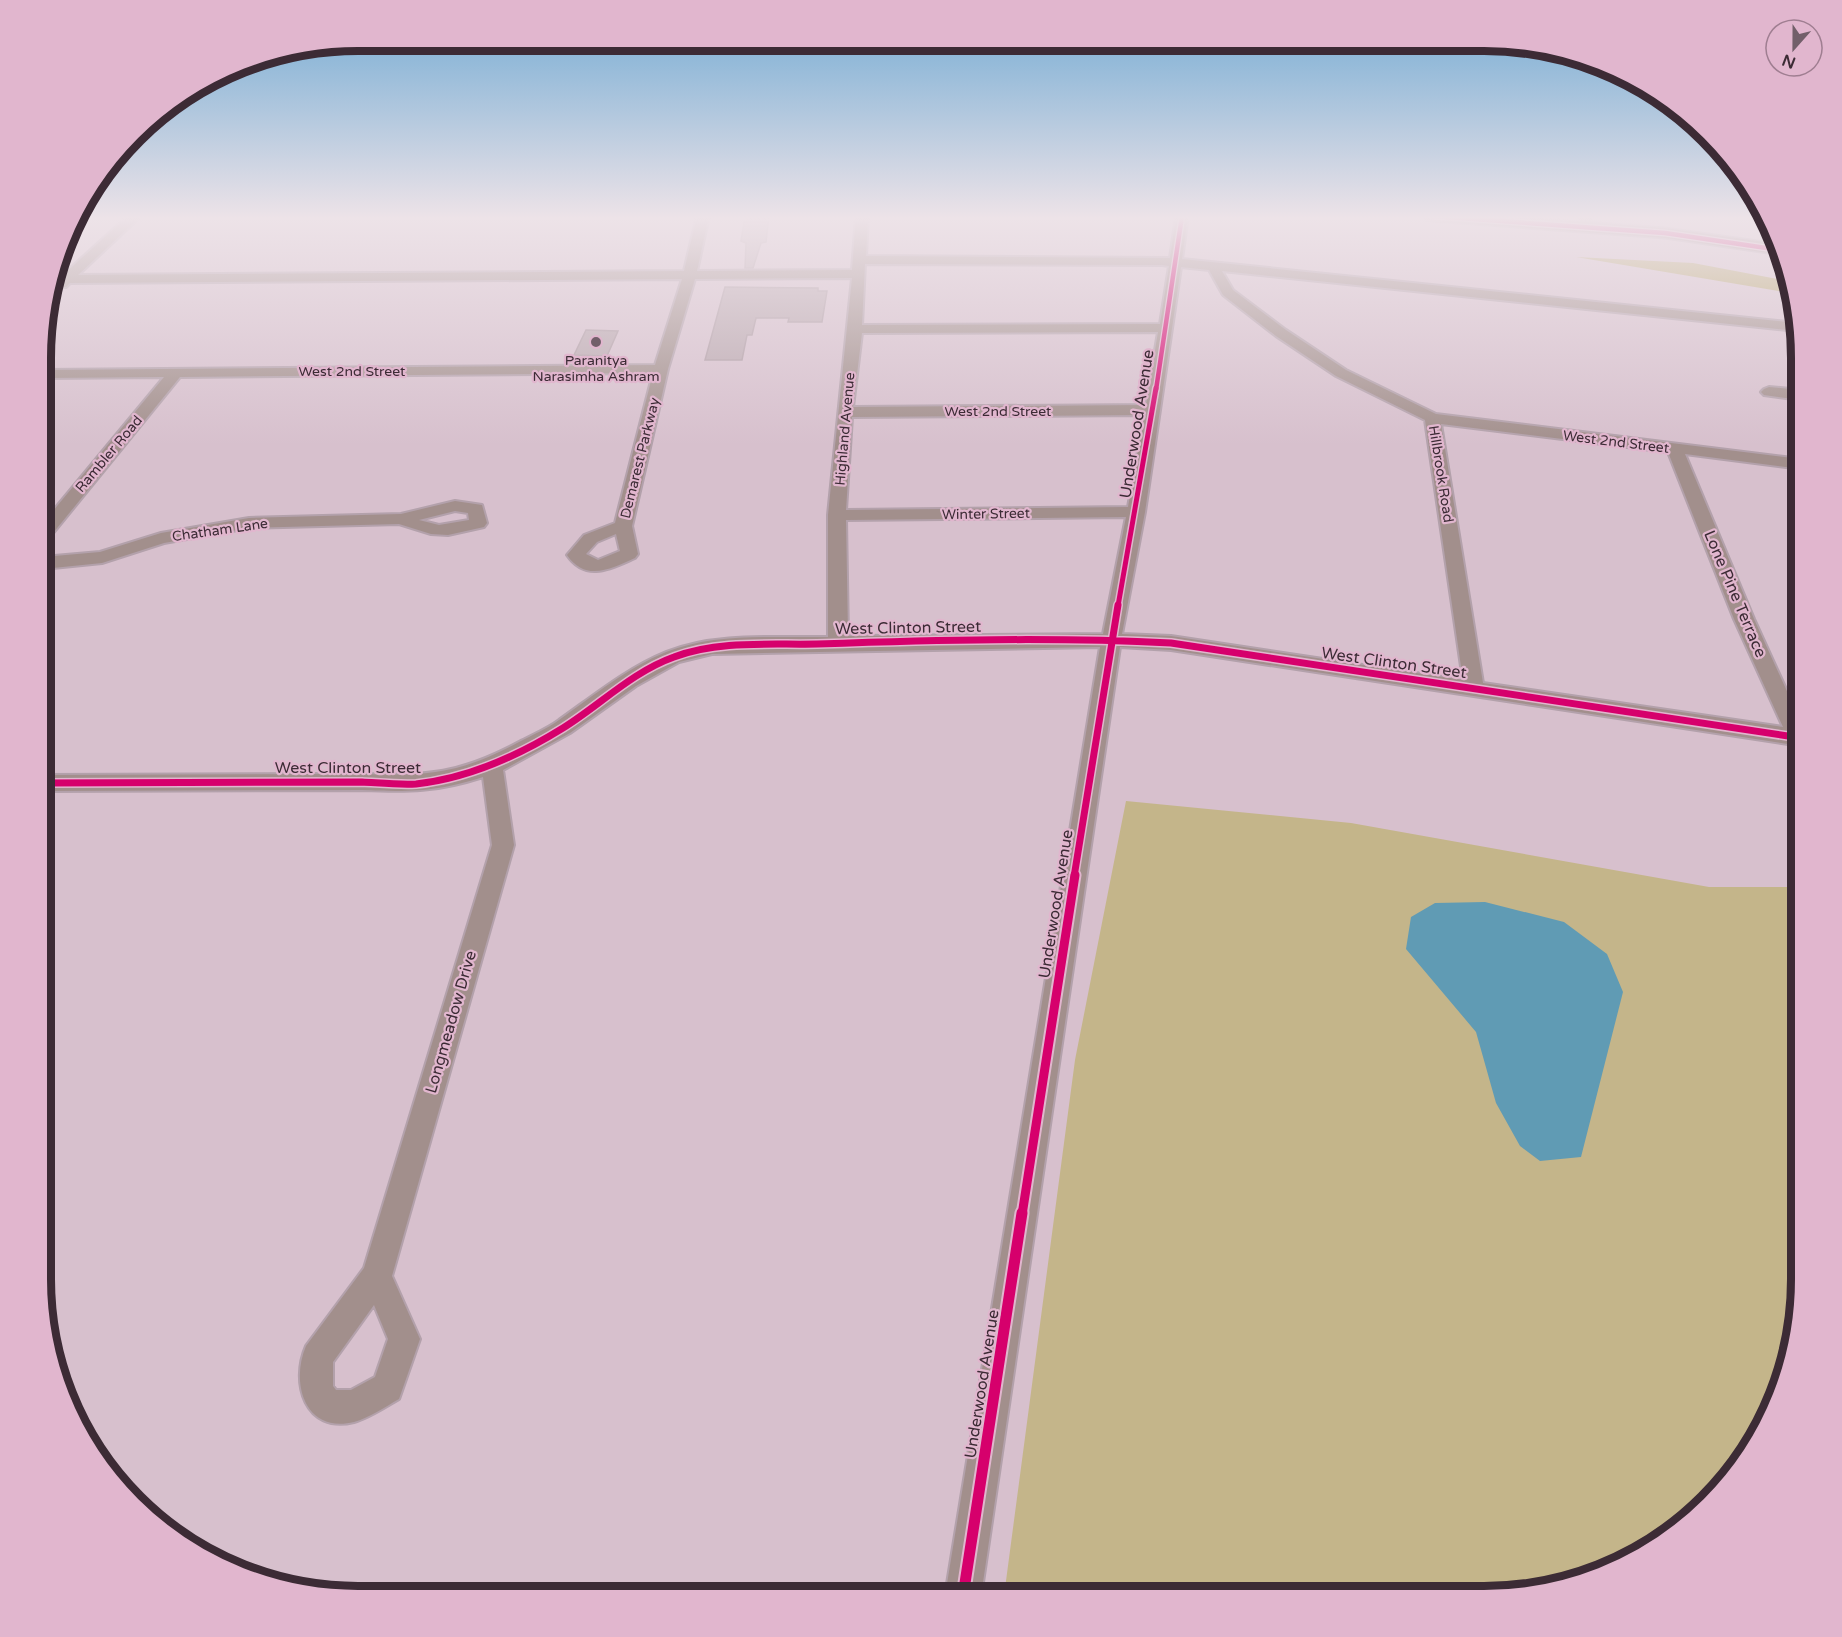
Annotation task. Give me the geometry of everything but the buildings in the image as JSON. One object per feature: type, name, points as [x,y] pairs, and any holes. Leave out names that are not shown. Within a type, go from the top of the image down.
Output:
[{"type":"street","name":"Demarest Parkway","points":[[623,526],[661,369],[685,292]]},
{"type":"street","name":"Highland Avenue","points":[[838,642],[837,515],[857,292]]},
{"type":"street","name":"Underwood Avenue","points":[[965,1586],[1111,640],[1136,512],[1171,292]]},
{"type":"street","name":"Hillbrook Road","points":[[1229,292],[1281,333],[1341,373],[1432,418],[1474,689]]},
{"type":"street","points":[[1455,292],[1789,326]]},
{"type":"street","points":[[855,329],[1166,328]]},
{"type":"street","name":"West 2nd Street","points":[[51,374],[661,369]]},
{"type":"street","name":"Rambler Road","points":[[51,524],[176,373]]},
{"type":"street","points":[[1769,392],[1791,394]]},
{"type":"street","name":"West 2nd Street","points":[[845,412],[1152,410]]},
{"type":"street","name":"West 2nd Street","points":[[1432,418],[1791,463]]},
{"type":"street","name":"Lone Pine Terrace","points":[[1675,449],[1744,619],[1791,721]]},
{"type":"street","name":"Winter Street","points":[[837,515],[1136,512]]},
{"type":"street","name":"Chatham Lane","points":[[51,562],[102,557],[161,538],[249,523],[401,519]]},
{"type":"street","name":"West Clinton Street","points":[[51,783],[362,782],[414,784],[454,778],[492,766],[563,728],[629,681],[673,657],[725,646],[838,642],[1111,640],[1170,643],[1791,737]]},
{"type":"street","name":"Longmeadow Drive","points":[[377,1276],[503,845],[492,766]]},
{"type":"shaded area","points":[[1126,801],[1351,823],[1709,887],[1791,887],[1790,1299],[1785,1339],[1775,1378],[1750,1432],[1728,1466],[1715,1481],[1671,1523],[1638,1545],[1601,1563],[1544,1580],[1484,1586],[1005,1586],[1075,1060]]},
{"type":"water","points":[[1485,902],[1564,922],[1607,954],[1623,992],[1581,1157],[1540,1161],[1520,1146],[1496,1103],[1476,1032],[1406,949],[1411,917],[1435,903]]},
{"type":"cycle path","points":[[965,1586],[1111,640],[1150,428],[1171,292]]},
{"type":"cycle path","points":[[51,783],[362,782],[414,784],[454,778],[492,766],[563,728],[629,681],[673,657],[712,647],[838,643],[1111,640],[1171,643],[1791,736]]},
{"type":"place","name":"Paranitya Narasimha Ashram","points":[[596,342]]}]
